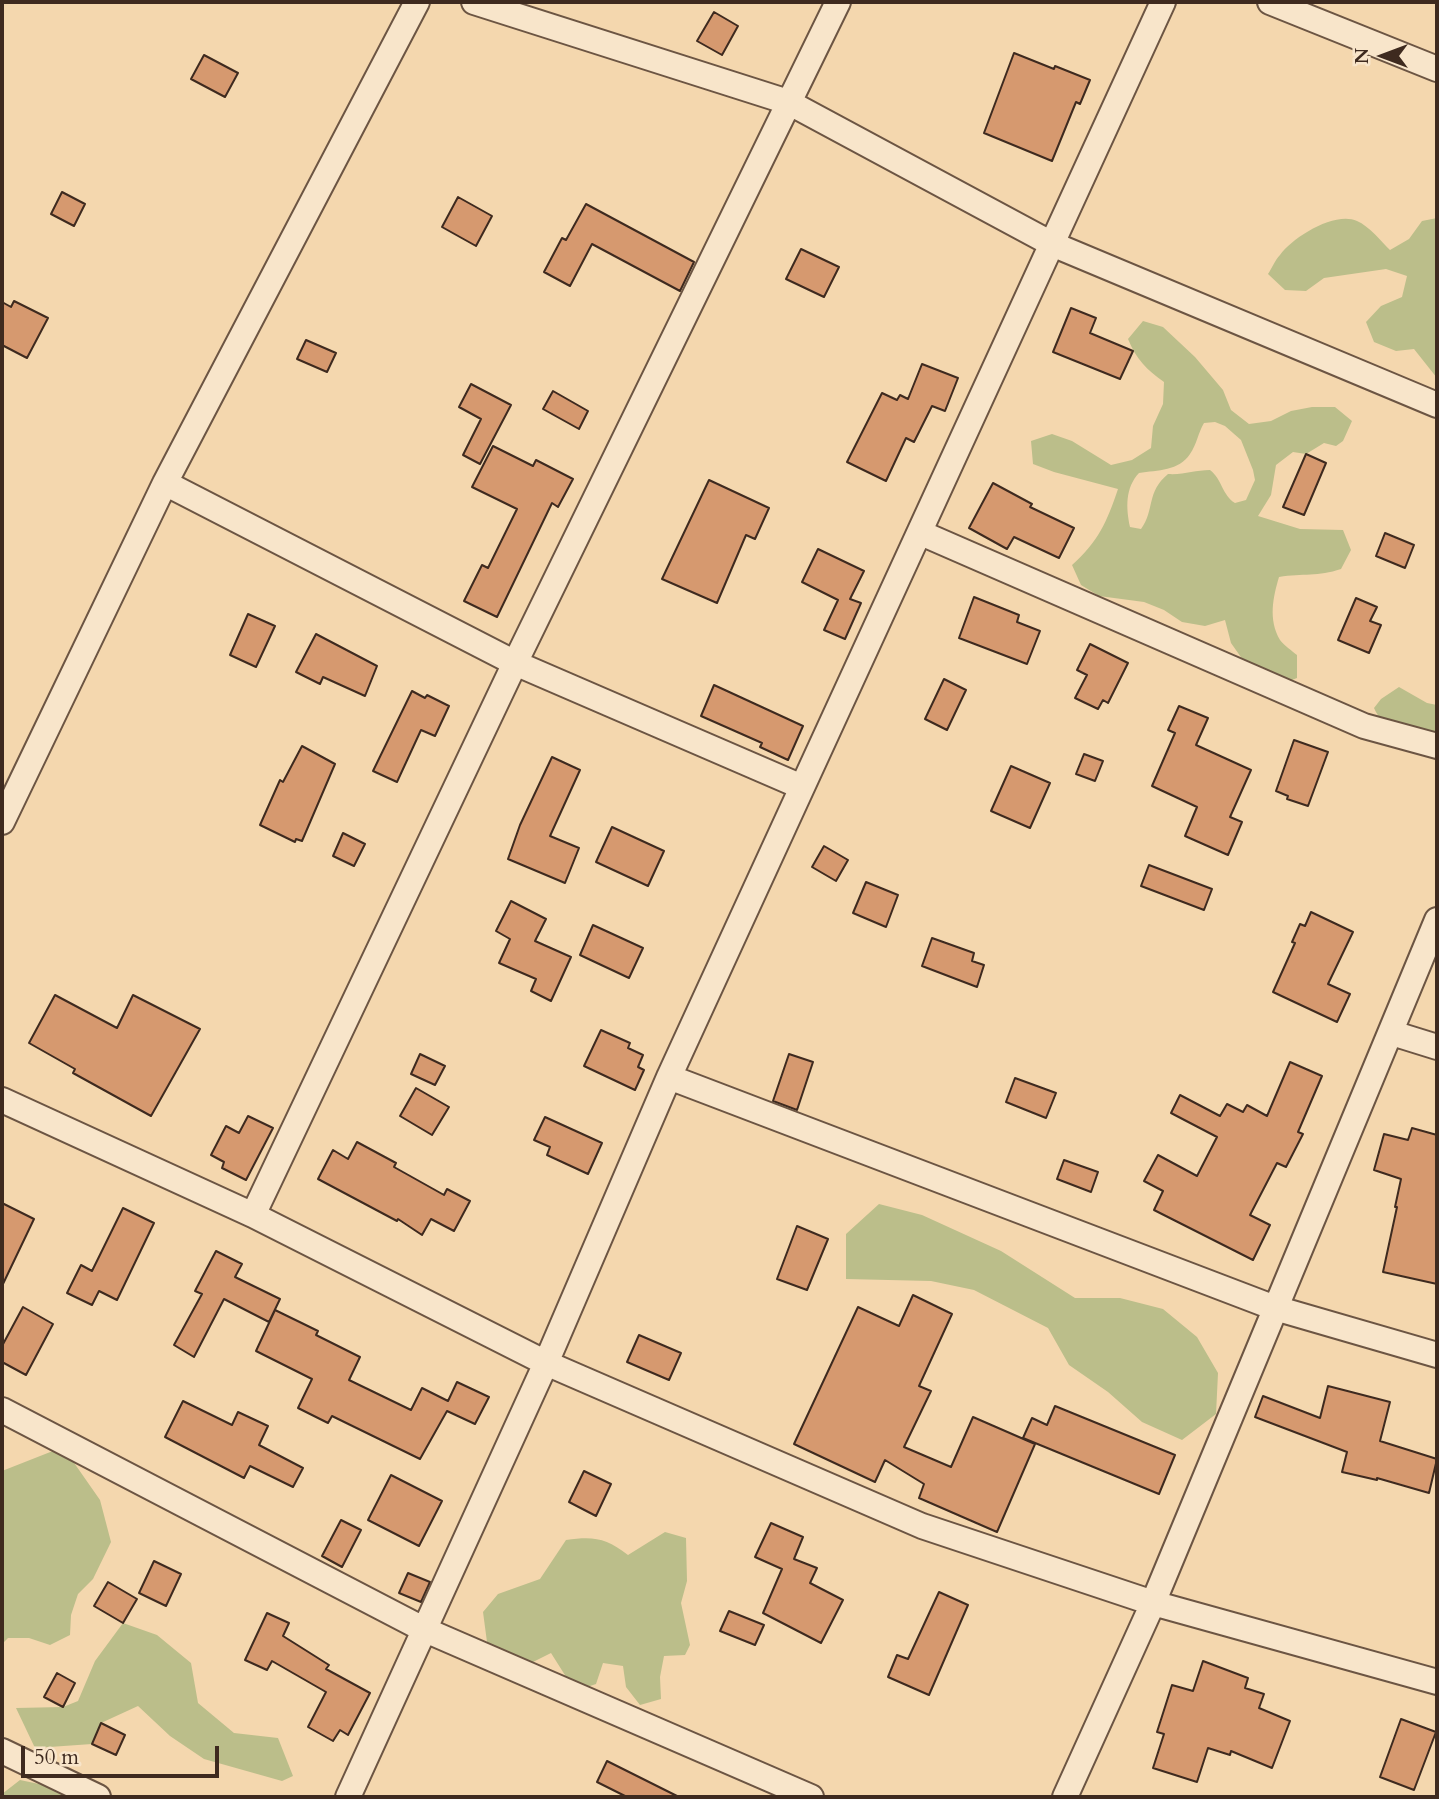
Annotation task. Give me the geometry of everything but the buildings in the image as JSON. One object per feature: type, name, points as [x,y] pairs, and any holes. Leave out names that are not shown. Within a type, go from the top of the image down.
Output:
[{"type":"street","points":[[2,822],[165,483],[417,2]]},
{"type":"street","points":[[474,2],[788,102],[1052,244],[1437,405]]},
{"type":"street","points":[[253,1215],[514,663],[838,2]]},
{"type":"street","points":[[348,1797],[546,1363],[669,1077],[1163,2]]},
{"type":"street","points":[[1270,2],[1437,69]]},
{"type":"street","points":[[165,483],[514,663],[802,787]]},
{"type":"street","points":[[921,533],[1364,726],[1437,746]]},
{"type":"street","points":[[1065,1797],[1153,1604],[1437,920]]},
{"type":"street","points":[[1392,1033],[1437,1047]]},
{"type":"street","points":[[669,1077],[1275,1308],[1437,1355]]},
{"type":"street","points":[[2,1100],[253,1215],[546,1363],[922,1525],[1153,1604],[1437,1682]]},
{"type":"street","points":[[2,1410],[423,1629],[811,1797]]},
{"type":"street","points":[[2,1751],[98,1797]]},
{"type":"green space","points":[[1437,218],[1437,378],[1414,349],[1396,351],[1374,342],[1366,322],[1381,306],[1402,297],[1407,276],[1386,269],[1324,278],[1306,291],[1285,290],[1268,274],[1286,248],[1304,234],[1326,223],[1348,219],[1357,221],[1390,250],[1409,239],[1422,221]]},
{"type":"green space","points":[[1143,321],[1163,327],[1195,357],[1223,390],[1231,410],[1249,424],[1271,421],[1291,411],[1312,407],[1335,407],[1352,421],[1343,441],[1336,446],[1324,443],[1306,454],[1293,452],[1276,465],[1271,495],[1258,516],[1300,529],[1343,530],[1351,550],[1341,569],[1279,577],[1274,600],[1274,625],[1280,640],[1297,655],[1297,678],[1277,686],[1257,680],[1231,643],[1225,620],[1205,626],[1182,622],[1164,610],[1144,602],[1099,596],[1081,585],[1072,565],[1101,531],[1118,489],[1033,464],[1031,441],[1052,434],[1072,441],[1111,465],[1132,460],[1151,448],[1153,426],[1163,404],[1164,382],[1143,364],[1128,339]],"holes":[[[1215,422],[1225,426],[1241,440],[1253,470],[1255,480],[1246,500],[1235,503],[1231,500],[1210,470],[1168,474],[1153,494],[1141,529],[1130,527],[1128,498],[1131,485],[1139,473],[1168,469],[1180,464],[1192,450],[1204,423]]]},
{"type":"green space","points":[[1399,687],[1427,703],[1437,705],[1437,760],[1401,739],[1378,716],[1374,708],[1381,699]]},
{"type":"green space","points":[[879,1204],[922,1215],[1001,1251],[1075,1298],[1120,1298],[1163,1309],[1197,1337],[1218,1373],[1216,1414],[1182,1440],[1142,1422],[1108,1392],[1069,1365],[1048,1328],[974,1290],[931,1281],[846,1279],[846,1234]]},
{"type":"green space","points":[[63,1447],[100,1500],[111,1542],[93,1579],[78,1594],[71,1615],[70,1635],[50,1645],[29,1638],[8,1638],[2,1644],[2,1471]]},
{"type":"green space","points":[[665,1532],[686,1538],[687,1581],[681,1603],[690,1645],[685,1655],[664,1656],[660,1677],[661,1699],[640,1705],[626,1687],[623,1666],[603,1663],[596,1684],[575,1691],[551,1653],[531,1663],[489,1657],[483,1612],[498,1594],[540,1579],[566,1540],[599,1540],[628,1555]]},
{"type":"green space","points":[[123,1623],[157,1635],[191,1663],[198,1703],[234,1733],[278,1738],[293,1776],[282,1781],[204,1759],[170,1736],[138,1706],[101,1723],[92,1744],[35,1748],[16,1708],[63,1707],[78,1701],[95,1661]]},
{"type":"green space","points":[[20,1780],[63,1789],[72,1797],[2,1797],[2,1794]]}]
